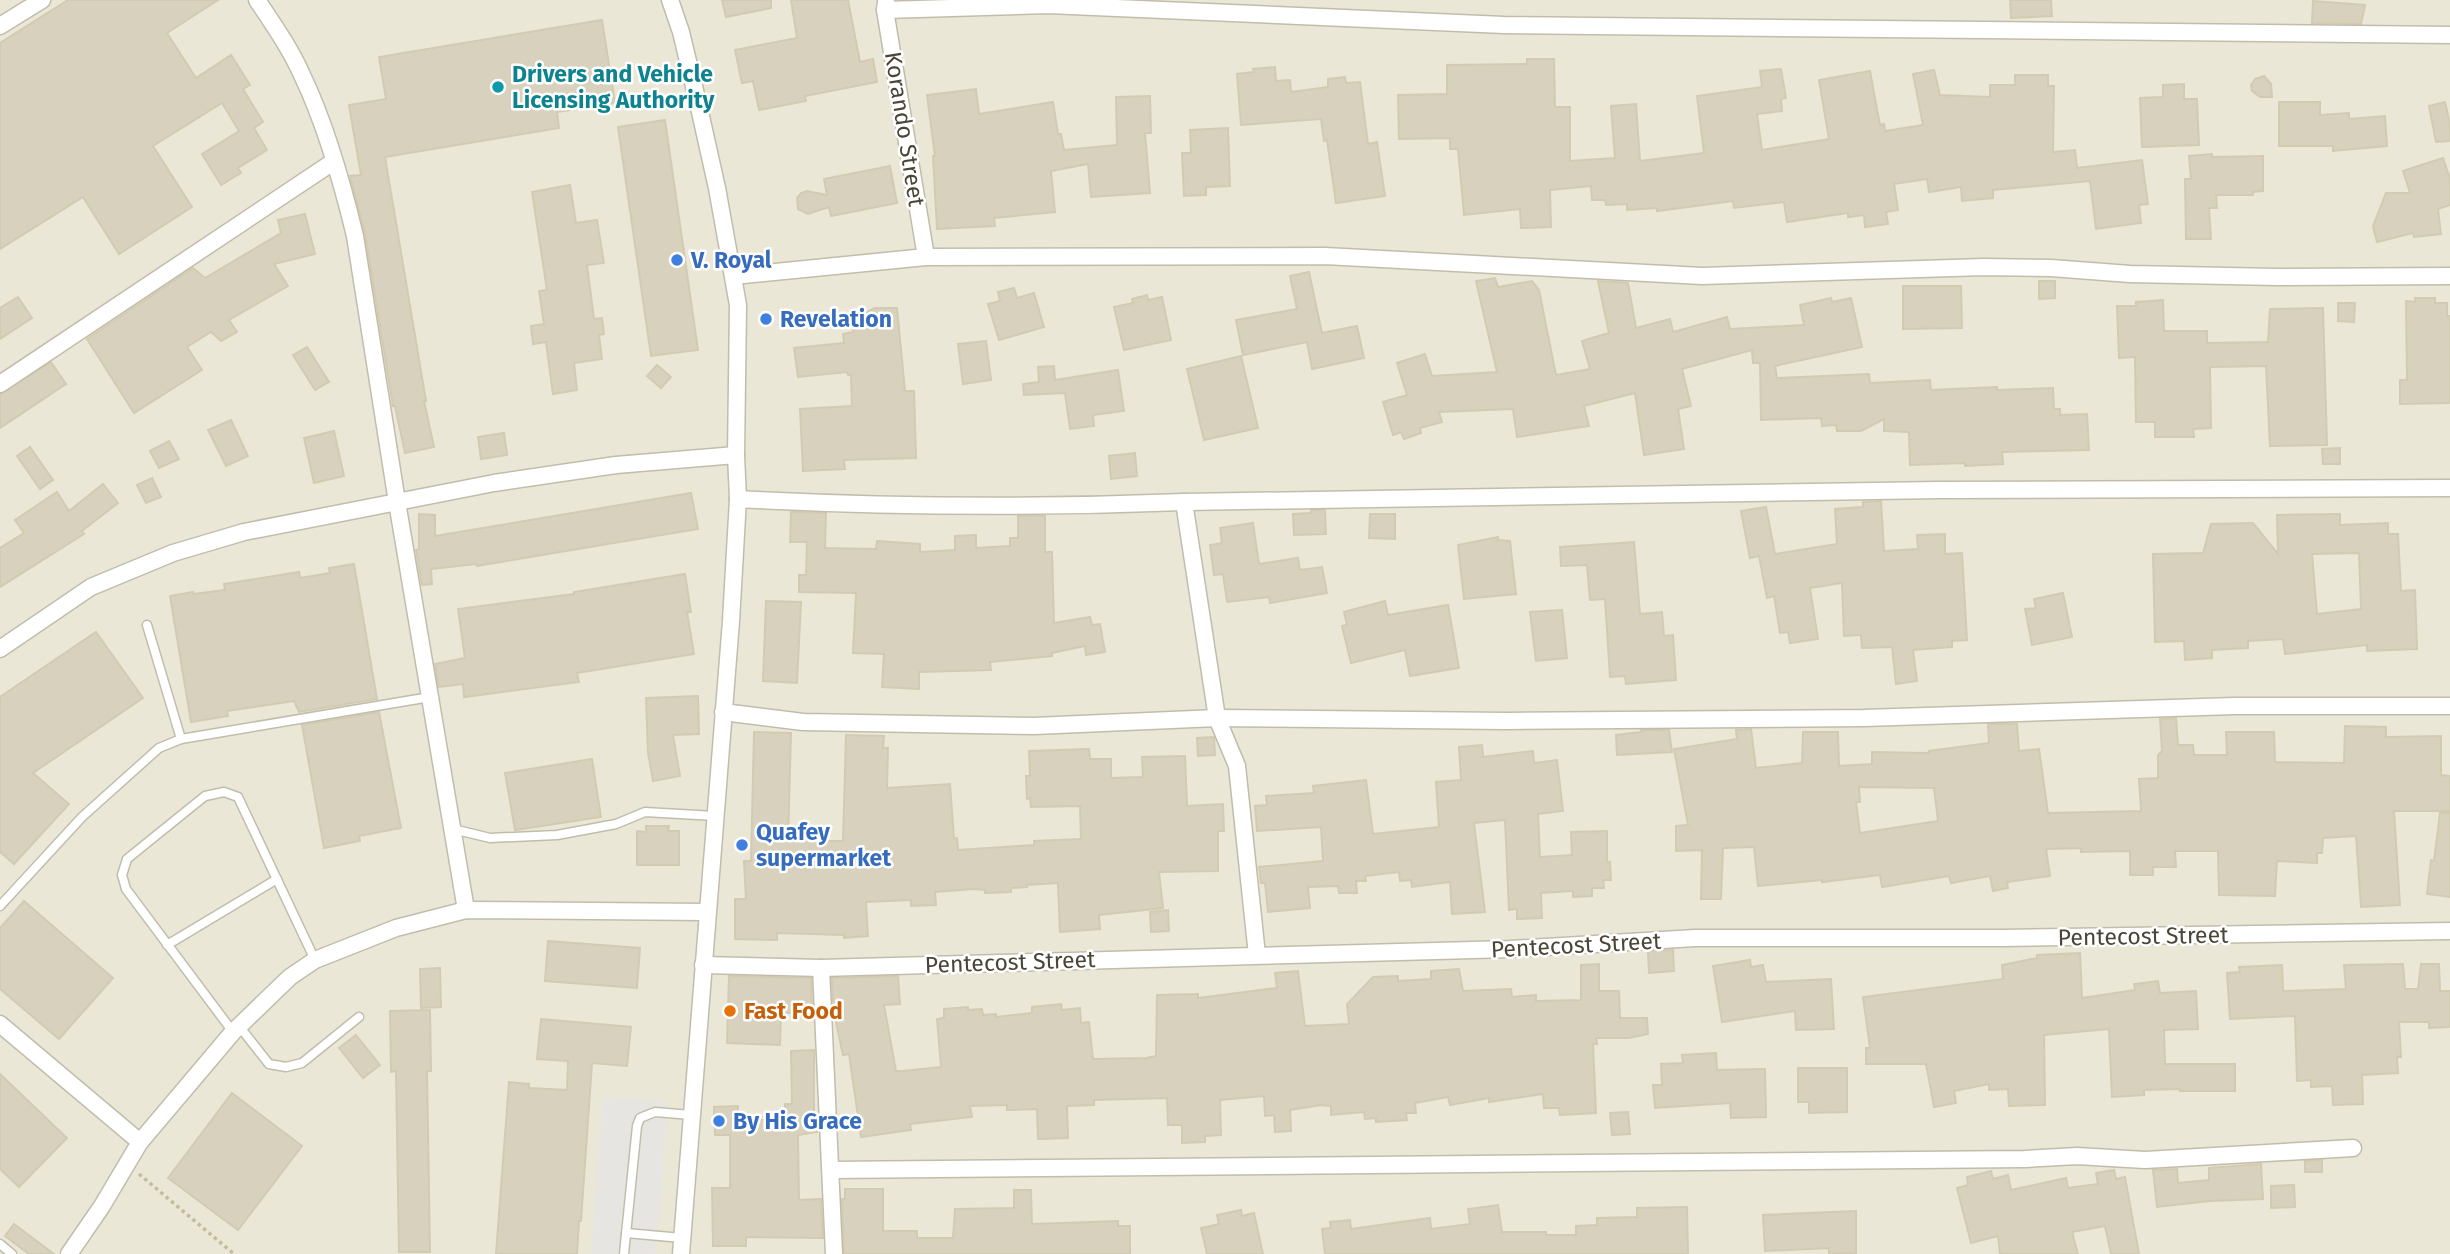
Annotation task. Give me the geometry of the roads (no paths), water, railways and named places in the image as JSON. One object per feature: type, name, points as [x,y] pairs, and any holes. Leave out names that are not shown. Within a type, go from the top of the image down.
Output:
[{"type":"street","points":[[0,26],[42,0]]},
{"type":"street","points":[[257,0],[288,47],[302,75],[345,195],[355,236],[466,910]]},
{"type":"street","points":[[670,0],[681,32],[698,103],[738,305],[738,499],[681,1246]]},
{"type":"street","points":[[886,5],[1048,5],[1504,24],[2450,35]]},
{"type":"street","name":"Korando Street","points":[[886,5],[926,257]]},
{"type":"street","points":[[0,384],[333,162]]},
{"type":"street","points":[[734,276],[926,257],[1325,256],[1702,276],[1984,267],[2277,277],[2450,276]]},
{"type":"street","points":[[0,649],[91,587],[173,553],[244,532],[494,483],[616,465],[736,456]]},
{"type":"street","points":[[738,499],[947,507],[1939,490],[2450,488]]},
{"type":"street","points":[[1184,502],[1217,719],[1237,766],[1257,955]]},
{"type":"street","points":[[723,712],[803,722],[1034,726],[1217,719],[1506,721],[1864,718],[2234,706],[2450,706]]},
{"type":"street","points":[[69,1254],[102,1206],[140,1142],[236,1028],[290,977],[315,960],[396,928],[466,910],[706,912]]},
{"type":"street","name":"Pentecost Street","points":[[703,965],[821,968],[1510,949],[1695,939],[2003,938],[2450,930]]},
{"type":"street","points":[[821,968],[834,1254]]},
{"type":"street","points":[[0,1024],[140,1142]]},
{"type":"street","points":[[831,1170],[2025,1159],[2077,1156],[2145,1160],[2353,1148]]},
{"type":"lane","points":[[148,625],[181,738]]},
{"type":"lane","points":[[0,906],[82,817],[159,748],[181,738],[429,697]]},
{"type":"lane","points":[[315,960],[238,797],[224,792],[205,796],[127,859],[122,875],[126,888],[167,945],[269,1064],[286,1068],[302,1063],[359,1017]]},
{"type":"lane","points":[[452,829],[490,838],[557,835],[616,824],[645,812],[715,816]]},
{"type":"lane","points":[[167,945],[277,879]]},
{"type":"lane","points":[[624,1254],[640,1118],[655,1112],[691,1115]]},
{"type":"lane","points":[[626,1233],[681,1246]]},
{"type":"lane","points":[[0,1244],[12,1254]]},
{"type":"place","name":"Drivers and Vehicle Licensing Authority","points":[[498,87]]},
{"type":"place","name":"V. Royal","points":[[677,260]]},
{"type":"place","name":"Revelation","points":[[766,319]]},
{"type":"place","name":"Quafey supermarket","points":[[742,845]]},
{"type":"place","name":"Fast Food","points":[[730,1011]]},
{"type":"place","name":"By His Grace","points":[[719,1121]]}]
